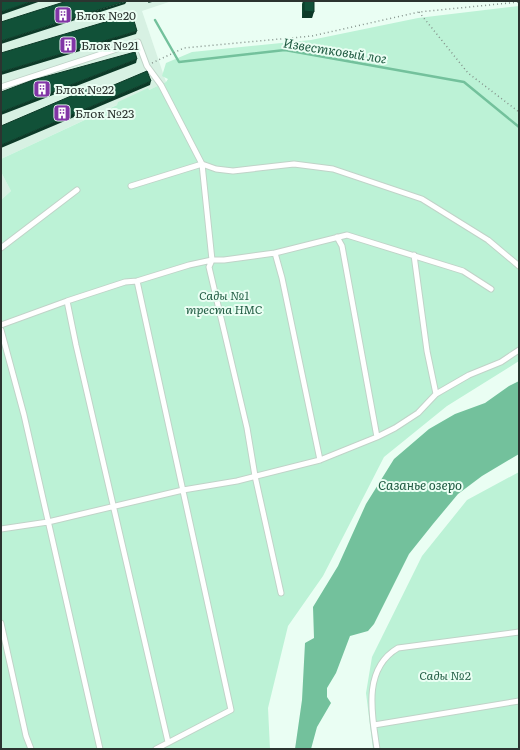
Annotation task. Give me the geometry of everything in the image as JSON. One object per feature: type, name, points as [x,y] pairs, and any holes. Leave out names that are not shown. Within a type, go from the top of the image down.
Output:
[{"type":"lane","points":[[1,88],[138,42],[147,66],[160,85],[202,164],[212,260],[209,267],[247,428],[255,476],[281,593]]},
{"type":"lane","points":[[131,186],[202,164],[216,169],[233,171],[294,164],[333,169],[422,199],[488,240],[519,266]]},
{"type":"lane","points":[[1,248],[77,190]]},
{"type":"lane","points":[[1,325],[125,282],[137,281],[212,260],[224,260],[275,253],[347,235],[463,271],[492,289]]},
{"type":"lane","points":[[338,237],[342,246],[377,437]]},
{"type":"lane","points":[[275,253],[282,278],[320,460]]},
{"type":"lane","points":[[414,255],[427,351],[436,394]]},
{"type":"lane","points":[[137,281],[231,710],[156,749]]},
{"type":"lane","points":[[67,301],[168,742]]},
{"type":"lane","points":[[1,330],[24,415],[100,749]]},
{"type":"lane","points":[[1,529],[48,522],[183,490],[238,481],[320,460],[377,437],[418,413],[436,394],[469,375],[502,362],[519,350]]},
{"type":"lane","points":[[1,623],[26,736],[31,749]]},
{"type":"lane","points":[[377,749],[372,698],[374,674],[388,654],[398,648],[519,632]]},
{"type":"lane","points":[[374,725],[519,701]]},
{"type":"path","points":[[147,66],[184,48],[312,36],[419,12],[519,2]]},
{"type":"path","points":[[419,12],[468,73],[519,112]]},
{"type":"shaded area","points":[[1,1],[172,1],[142,11],[166,82],[1,159]]},
{"type":"shaded area","points":[[1,172],[11,191],[1,200]]},
{"type":"green space","name":"Сады №1 треста НМС","points":[[519,6],[519,361],[447,406],[384,457],[323,576],[288,626],[268,708],[270,749],[1,749],[1,200],[11,191],[1,172],[1,159],[117,105],[118,102],[148,88],[149,90],[166,82],[168,79],[162,76],[166,63],[192,52],[311,40],[418,18]]},
{"type":"green space","name":"Сады №2","points":[[519,472],[519,749],[373,749],[366,693],[372,657],[422,556],[467,500]]},
{"type":"water","name":"Сазанье озеро","points":[[519,381],[519,454],[482,476],[458,494],[409,554],[374,624],[368,631],[350,636],[336,673],[327,688],[327,697],[331,703],[317,727],[311,749],[295,749],[302,700],[305,643],[314,638],[313,607],[338,566],[366,504],[394,459],[429,429],[455,414],[485,403],[509,386]]},
{"type":"building","points":[[1,1],[33,1],[1,12]]},
{"type":"building","name":"Блок №20","points":[[67,1],[126,1],[1,41],[1,22]]},
{"type":"building","points":[[304,1],[314,1],[314,12],[304,11]]},
{"type":"building","name":"Блок №21","points":[[132,14],[137,31],[1,72],[1,53]]},
{"type":"building","name":"Блок №22","points":[[135,52],[137,59],[1,112],[1,92],[33,80]]},
{"type":"building","name":"Блок №23","points":[[147,71],[151,81],[1,145],[1,126],[92,87],[95,93]]},
{"type":"waterway","name":"Известковый лог","points":[[155,20],[179,62],[285,50],[464,82],[519,127]]},
{"type":"place","name":"Блок №20","points":[[63,15]]},
{"type":"place","name":"Блок №21","points":[[68,45]]},
{"type":"place","name":"Блок №22","points":[[42,89]]},
{"type":"place","name":"Блок №23","points":[[62,113]]}]
